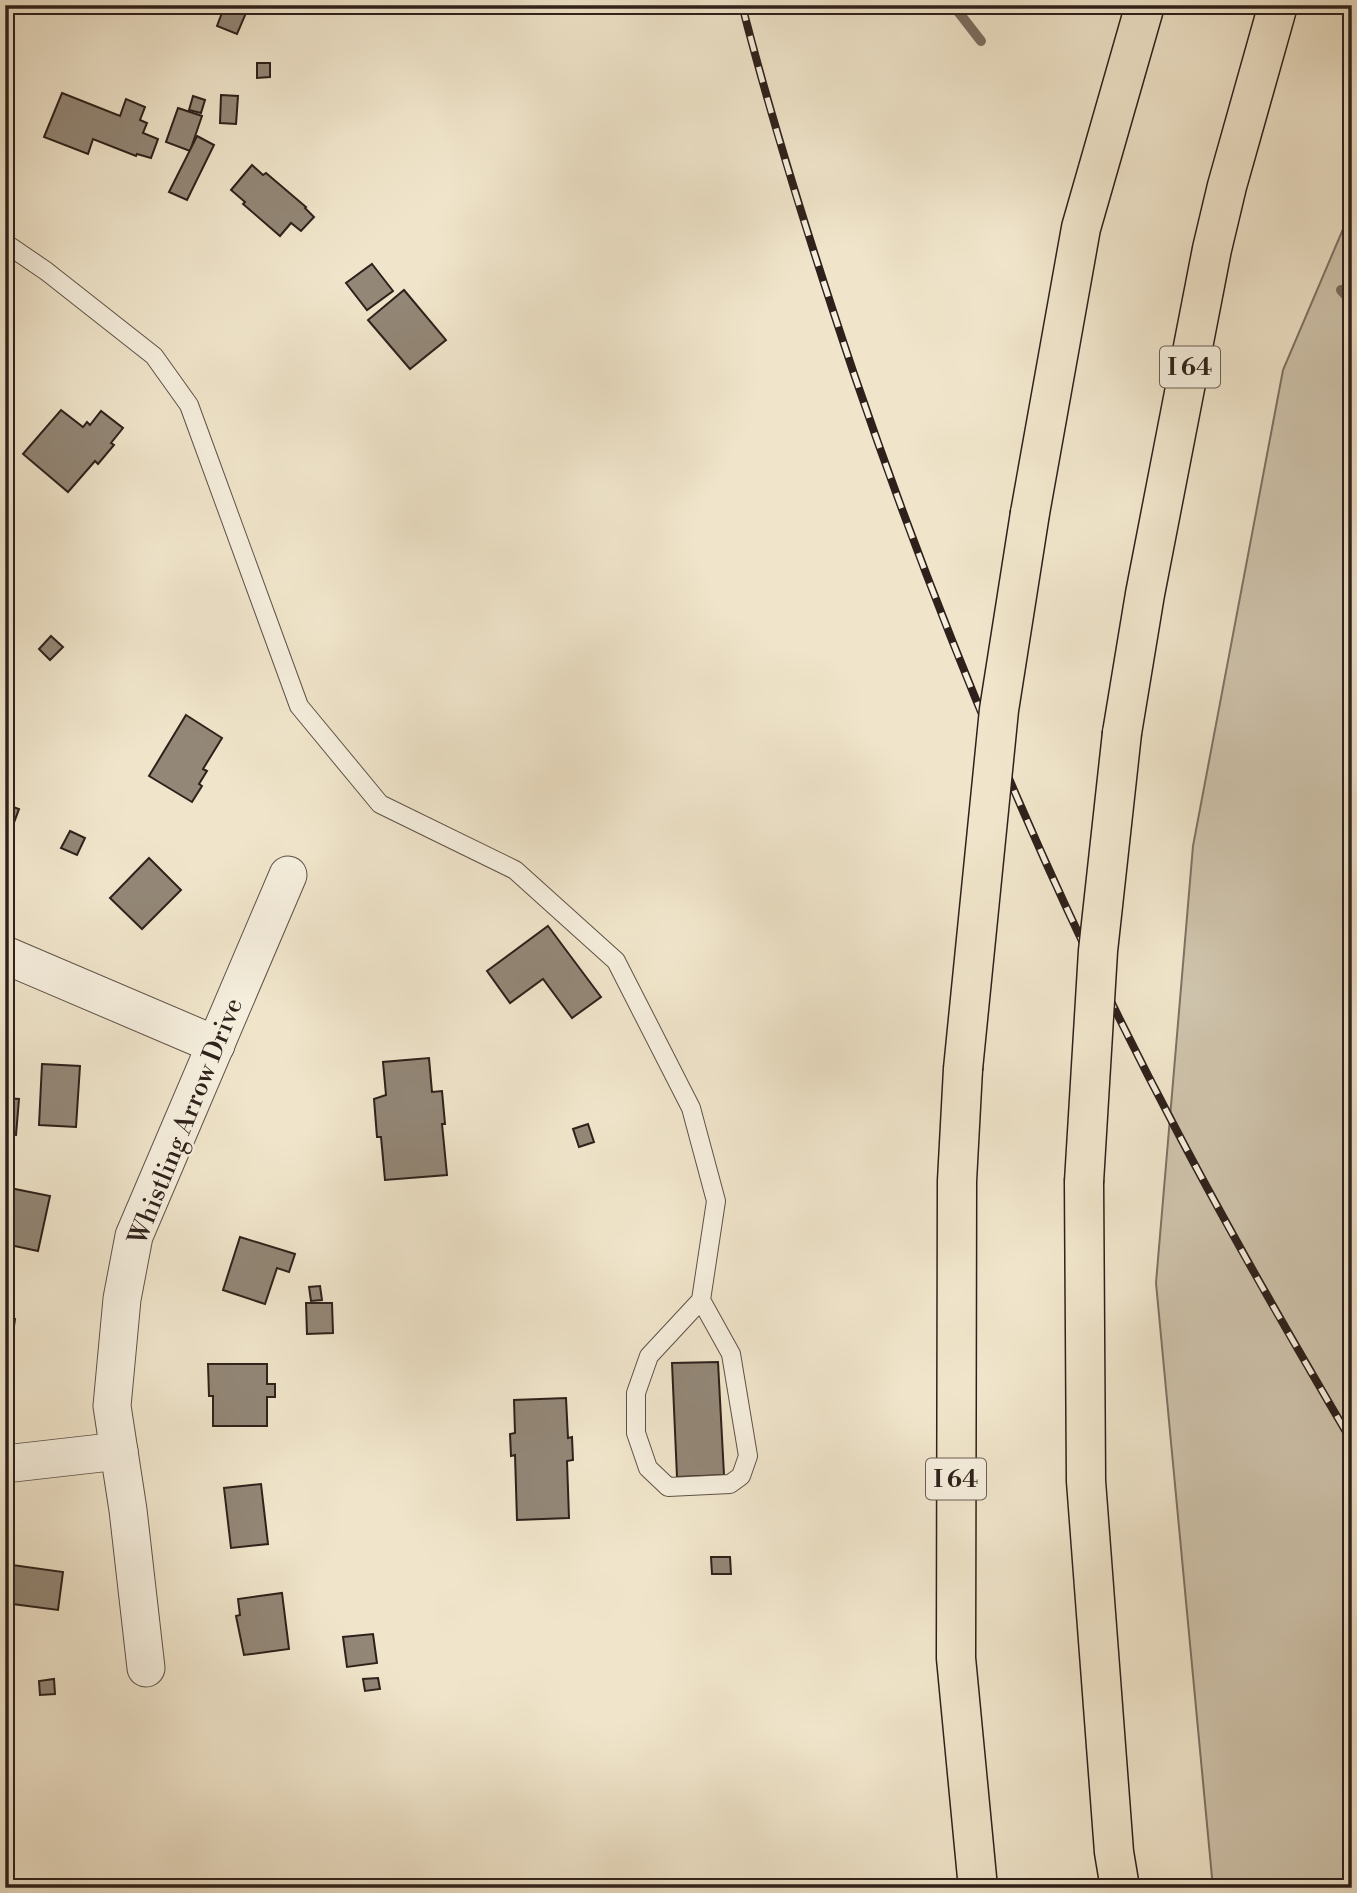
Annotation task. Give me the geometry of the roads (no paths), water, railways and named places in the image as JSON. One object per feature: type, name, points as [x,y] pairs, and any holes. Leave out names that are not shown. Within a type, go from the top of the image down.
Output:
[{"type":"highway","name":"I 64","points":[[978,1888],[956,1658],[957,1181],[963,1069],[999,710],[1030,513],[1081,228],[1145,5]]},
{"type":"highway","name":"I 64","points":[[1120,1888],[1114,1852],[1086,1480],[1084,1182],[1098,951],[1122,733],[1145,594],[1227,186],[1278,5]]},
{"type":"street","name":"Whistling Arrow Drive","points":[[146,1668],[113,1406],[122,1299],[134,1237],[288,875]]},
{"type":"street","points":[[5,956],[216,1045]]},
{"type":"street","points":[[5,1464],[119,1451]]},
{"type":"lane","points":[[5,243],[47,271],[154,356],[189,405],[299,706],[380,804],[515,870],[616,961],[691,1108],[716,1201],[701,1300],[649,1356],[636,1393],[636,1433],[648,1468],[668,1488],[730,1484],[741,1476],[748,1456],[731,1354],[701,1300]]},
{"type":"waterway","points":[[953,5],[981,41]]},
{"type":"waterway","points":[[1341,290],[1352,302]]},
{"type":"railway","points":[[742,5],[795,191],[854,374],[924,568],[1001,760],[1085,948],[1178,1133],[1352,1442]]}]
